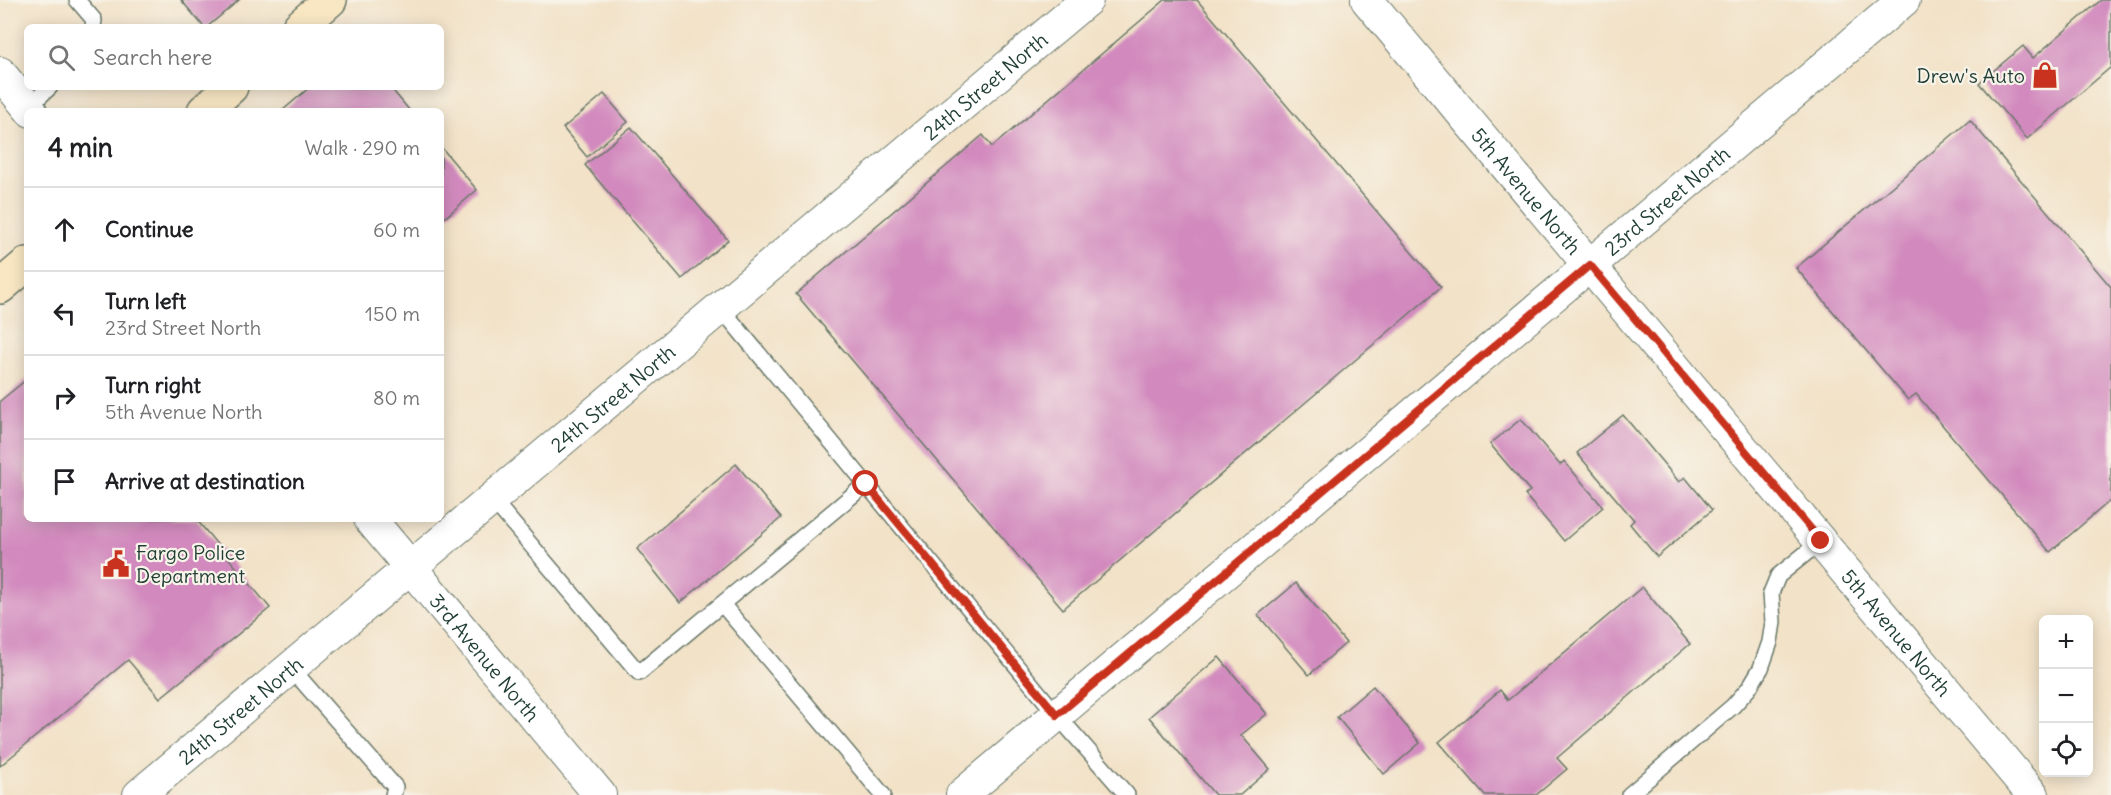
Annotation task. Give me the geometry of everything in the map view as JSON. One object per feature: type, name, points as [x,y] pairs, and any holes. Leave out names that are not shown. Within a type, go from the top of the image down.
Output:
[{"type":"main road","points":[[302,24],[330,0]]},
{"type":"main road","points":[[207,108],[228,90]]},
{"type":"main road","points":[[0,287],[24,267]]},
{"type":"street","name":"24th Street North","points":[[139,795],[1087,0]]},
{"type":"street","name":"5th Avenue North","points":[[1367,0],[2033,795]]},
{"type":"street","name":"23rd Street North","points":[[962,795],[1904,0]]},
{"type":"street","points":[[0,73],[37,102]]},
{"type":"street","name":"3rd Avenue North","points":[[372,522],[600,795]]},
{"type":"lane","points":[[77,0],[94,20],[93,24]]},
{"type":"lane","points":[[720,307],[1057,715],[1127,795]]},
{"type":"lane","points":[[492,499],[639,673],[866,484]]},
{"type":"lane","points":[[1629,795],[1733,706],[1749,688],[1761,668],[1770,642],[1773,622],[1771,593],[1778,576],[1821,541]]},
{"type":"lane","points":[[722,604],[883,795]]},
{"type":"lane","points":[[291,668],[395,787],[393,795]]},
{"type":"building","points":[[181,0],[239,0],[211,24],[201,24]]},
{"type":"building","points":[[1165,0],[1197,0],[1441,287],[1063,609],[796,294],[983,135],[992,147]]},
{"type":"building","name":"Drew's Auto","points":[[2101,0],[2111,0],[2111,67],[2027,139],[1979,83],[2023,46],[2033,58]]},
{"type":"building","points":[[306,90],[392,90],[408,108],[286,108]]},
{"type":"building","points":[[604,94],[628,122],[587,157],[563,128]]},
{"type":"building","points":[[1970,120],[2111,287],[2111,500],[2050,552],[1916,394],[1908,400],[1796,268]]},
{"type":"building","points":[[631,127],[728,240],[682,279],[585,165]]},
{"type":"building","points":[[444,151],[477,190],[444,218]]},
{"type":"building","name":"Fargo Police Department","points":[[24,381],[24,522],[198,522],[270,608],[160,698],[128,660],[0,766],[0,401]]},
{"type":"building","points":[[1623,415],[1679,482],[1685,477],[1712,510],[1657,557],[1630,524],[1634,520],[1577,453]]},
{"type":"building","points":[[1521,419],[1560,465],[1564,461],[1603,507],[1564,541],[1525,495],[1530,491],[1490,444]]},
{"type":"building","points":[[736,464],[781,518],[680,603],[637,549]]},
{"type":"building","points":[[1296,583],[1346,643],[1309,675],[1258,615]]},
{"type":"building","points":[[1642,587],[1690,644],[1557,758],[1567,769],[1536,795],[1485,795],[1439,742],[1500,690],[1508,700]]},
{"type":"building","points":[[1219,657],[1267,714],[1241,735],[1270,769],[1240,795],[1215,795],[1149,717]]},
{"type":"building","points":[[1373,686],[1420,743],[1384,774],[1337,717]]},
{"type":"place","name":"Drew's Auto","points":[[2045,75]]},
{"type":"place","name":"Fargo Police Department","points":[[116,564]]},
{"type":"route","points":[[866,484],[1057,715],[1590,265],[1821,541]]}]
